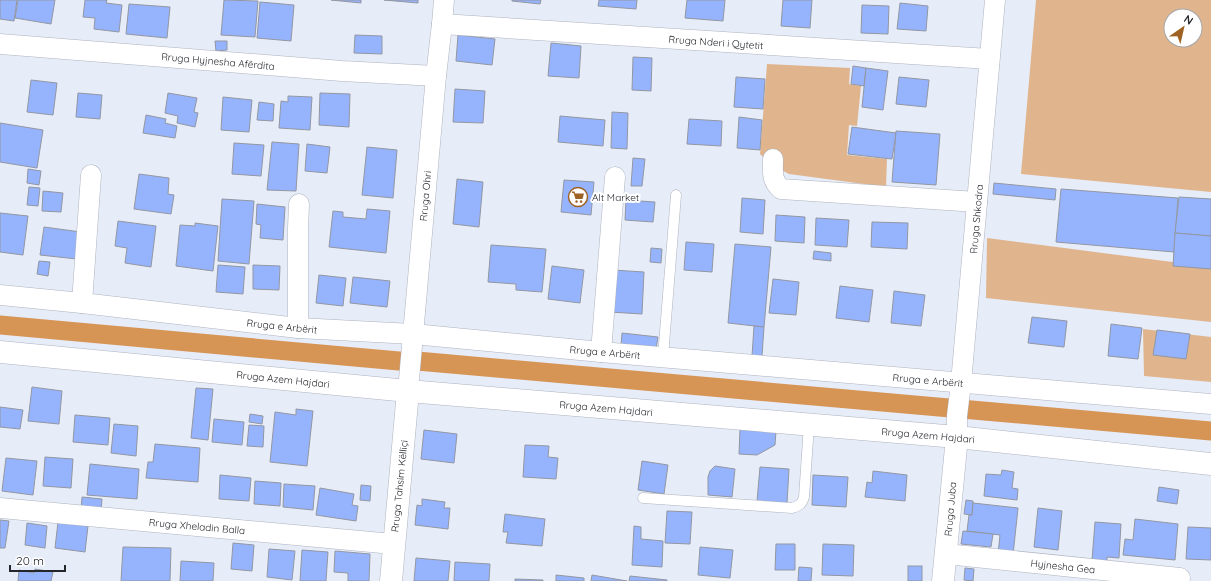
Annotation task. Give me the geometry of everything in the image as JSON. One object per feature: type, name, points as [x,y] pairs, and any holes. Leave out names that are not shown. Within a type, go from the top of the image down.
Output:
[{"type":"street","name":"Rruga Ohri","points":[[408,386],[444,0]]},
{"type":"street","name":"Rruga Shkodra","points":[[957,437],[958,409],[995,0]]},
{"type":"street","name":"Rruga Nderi i Qytetit","points":[[442,24],[989,59]]},
{"type":"street","name":"Rruga Hyjnesha Afërdita","points":[[0,44],[342,71],[436,76]]},
{"type":"street","points":[[773,159],[773,177],[776,184],[781,189],[977,202]]},
{"type":"street","points":[[82,303],[91,175]]},
{"type":"street","points":[[601,352],[615,177]]},
{"type":"street","points":[[298,328],[299,204]]},
{"type":"street","name":"Rruga e Arbërit","points":[[0,295],[412,341],[601,352],[1211,404]]},
{"type":"street","name":"Rruga Azem Hajdari","points":[[0,352],[408,386],[809,425],[957,437],[1211,464]]},
{"type":"street","name":"Rruga Tahsim Këlliçi","points":[[391,581],[393,544],[408,386]]},
{"type":"street","name":"Rruga Juba","points":[[943,581],[957,437]]},
{"type":"street","name":"Rruga Xheladin Balla","points":[[0,508],[393,544]]},
{"type":"street","name":"Hyjnesha Gea","points":[[946,554],[1180,578]]},
{"type":"lane","points":[[662,357],[676,195]]},
{"type":"lane","points":[[643,498],[792,508],[798,507],[804,497],[809,425]]},
{"type":"shaded area","points":[[1036,0],[1211,0],[1211,192],[1021,174]]},
{"type":"shaded area","points":[[767,64],[850,68],[849,84],[861,86],[857,126],[849,125],[847,155],[887,159],[886,187],[789,174],[770,164],[760,154]]},
{"type":"shaded area","points":[[987,238],[1211,267],[1211,322],[986,298]]},
{"type":"shaded area","points":[[1143,329],[1211,337],[1211,382],[1144,376]]},
{"type":"building","points":[[0,0],[17,0],[14,21],[0,19]]},
{"type":"building","points":[[18,0],[55,0],[51,24],[15,18]]},
{"type":"building","points":[[85,0],[107,0],[106,3],[122,5],[119,32],[94,29],[95,18],[83,17]]},
{"type":"building","points":[[224,0],[258,1],[255,37],[221,35]]},
{"type":"building","points":[[331,0],[361,0],[361,3]]},
{"type":"building","points":[[384,0],[418,0],[418,3]]},
{"type":"building","points":[[512,0],[541,0],[540,4]]},
{"type":"building","points":[[599,0],[637,0],[636,9],[598,6]]},
{"type":"building","points":[[687,0],[725,0],[723,21],[685,18]]},
{"type":"building","points":[[783,0],[812,0],[810,28],[781,26]]},
{"type":"building","points":[[260,2],[294,5],[291,41],[257,38]]},
{"type":"building","points":[[900,3],[928,6],[926,31],[897,29]]},
{"type":"building","points":[[129,4],[170,7],[167,38],[126,34]]},
{"type":"building","points":[[862,5],[889,6],[888,34],[861,33]]},
{"type":"building","points":[[355,35],[382,36],[382,54],[354,53]]},
{"type":"building","points":[[458,35],[495,39],[492,65],[456,61]]},
{"type":"building","points":[[215,41],[227,41],[227,50],[216,51]]},
{"type":"building","points":[[551,43],[581,46],[579,78],[548,76]]},
{"type":"building","points":[[633,57],[652,58],[651,91],[632,90]]},
{"type":"building","points":[[853,66],[866,68],[864,86],[851,84]]},
{"type":"building","points":[[866,68],[888,71],[883,110],[862,107]]},
{"type":"building","points":[[736,77],[765,79],[763,109],[734,107]]},
{"type":"building","points":[[899,77],[929,80],[926,107],[896,104]]},
{"type":"building","points":[[31,80],[57,83],[53,115],[27,112]]},
{"type":"building","points":[[455,89],[485,91],[483,123],[453,122]]},
{"type":"building","points":[[78,93],[102,95],[100,119],[76,117]]},
{"type":"building","points":[[168,93],[197,98],[194,112],[198,113],[195,127],[177,123],[178,116],[165,113]]},
{"type":"building","points":[[320,93],[350,94],[349,127],[319,125]]},
{"type":"building","points":[[288,96],[312,97],[310,130],[279,128],[281,101],[288,102]]},
{"type":"building","points":[[223,97],[252,100],[249,132],[221,130]]},
{"type":"building","points":[[259,102],[274,104],[273,121],[257,120]]},
{"type":"building","points":[[612,112],[628,113],[627,149],[611,148]]},
{"type":"building","points":[[146,115],[166,119],[165,123],[177,126],[175,138],[143,133]]},
{"type":"building","points":[[560,116],[605,120],[603,146],[558,142]]},
{"type":"building","points":[[739,117],[762,120],[760,150],[737,148]]},
{"type":"building","points":[[689,119],[722,121],[721,146],[687,144]]},
{"type":"building","points":[[0,123],[43,130],[37,168],[0,162]]},
{"type":"building","points":[[852,127],[896,133],[892,159],[848,154]]},
{"type":"building","points":[[896,131],[940,134],[936,185],[892,182]]},
{"type":"building","points":[[272,142],[299,144],[296,191],[267,190]]},
{"type":"building","points":[[234,143],[264,145],[261,176],[232,174]]},
{"type":"building","points":[[307,144],[330,147],[327,173],[305,171]]},
{"type":"building","points":[[367,147],[397,150],[393,198],[362,195]]},
{"type":"building","points":[[633,158],[645,159],[642,186],[631,186]]},
{"type":"building","points":[[28,169],[41,171],[39,185],[27,183]]},
{"type":"building","points":[[139,174],[169,178],[168,194],[174,195],[171,214],[134,209]]},
{"type":"building","points":[[457,179],[483,182],[479,227],[453,224]]},
{"type":"building","name":"Alt Market","points":[[564,180],[594,182],[591,215],[561,212]]},
{"type":"building","points":[[994,183],[1056,189],[1055,200],[993,194]]},
{"type":"building","points":[[29,187],[40,188],[38,206],[27,205]]},
{"type":"building","points":[[1061,189],[1178,198],[1174,252],[1056,242]]},
{"type":"building","points":[[43,191],[63,193],[61,212],[42,211]]},
{"type":"building","points":[[1179,197],[1211,199],[1211,236],[1175,233]]},
{"type":"building","points":[[742,198],[765,200],[763,234],[740,232]]},
{"type":"building","points":[[222,199],[254,201],[249,264],[218,261]]},
{"type":"building","points":[[626,200],[655,202],[653,222],[625,220]]},
{"type":"building","points":[[257,204],[285,207],[283,240],[260,238],[261,225],[256,224]]},
{"type":"building","points":[[367,209],[390,211],[386,253],[329,247],[333,211],[343,212],[343,217],[366,219]]},
{"type":"building","points":[[0,213],[28,216],[23,255],[0,252]]},
{"type":"building","points":[[776,215],[805,217],[804,243],[775,241]]},
{"type":"building","points":[[816,218],[849,220],[847,247],[815,245]]},
{"type":"building","points":[[118,221],[156,226],[151,267],[125,263],[127,248],[115,246]]},
{"type":"building","points":[[872,222],[908,223],[907,249],[871,247]]},
{"type":"building","points":[[195,223],[218,226],[213,271],[176,266],[180,225],[195,226]]},
{"type":"building","points":[[44,227],[81,232],[77,259],[40,255]]},
{"type":"building","points":[[1175,233],[1211,236],[1211,269],[1173,266]]},
{"type":"building","points":[[686,242],[714,244],[712,272],[684,270]]},
{"type":"building","points":[[735,244],[771,247],[764,327],[728,323]]},
{"type":"building","points":[[491,245],[546,249],[542,292],[516,290],[516,284],[488,282]]},
{"type":"building","points":[[651,248],[662,249],[661,263],[650,262]]},
{"type":"building","points":[[814,251],[831,253],[831,261],[813,259]]},
{"type":"building","points":[[39,261],[50,262],[48,276],[37,274]]},
{"type":"building","points":[[218,265],[245,267],[243,294],[216,292]]},
{"type":"building","points":[[253,265],[280,266],[279,290],[253,289]]},
{"type":"building","points":[[552,266],[584,270],[580,303],[548,299]]},
{"type":"building","points":[[613,270],[644,272],[642,314],[610,312]]},
{"type":"building","points":[[319,275],[346,278],[343,306],[316,303]]},
{"type":"building","points":[[353,277],[390,281],[387,307],[350,303]]},
{"type":"building","points":[[773,279],[799,282],[796,315],[769,313]]},
{"type":"building","points":[[840,286],[873,290],[869,322],[836,318]]},
{"type":"building","points":[[894,291],[925,295],[921,326],[891,323]]},
{"type":"building","points":[[1032,317],[1067,321],[1064,347],[1028,343]]},
{"type":"building","points":[[1111,324],[1142,328],[1138,359],[1108,356]]},
{"type":"building","points":[[754,326],[764,327],[762,356],[752,356]]},
{"type":"building","points":[[1157,330],[1190,334],[1186,359],[1153,355]]},
{"type":"building","points":[[622,333],[658,337],[656,349],[621,346]]},
{"type":"building","points":[[32,387],[62,391],[59,424],[28,421]]},
{"type":"building","points":[[196,388],[213,389],[208,440],[191,438]]},
{"type":"building","points":[[0,407],[23,410],[20,429],[0,427]]},
{"type":"building","points":[[296,409],[313,411],[307,466],[270,462],[275,412],[296,415]]},
{"type":"building","points":[[250,414],[263,416],[262,424],[249,422]]},
{"type":"building","points":[[75,415],[110,418],[108,445],[73,442]]},
{"type":"building","points":[[214,419],[244,422],[242,445],[212,442]]},
{"type":"building","points":[[114,424],[138,426],[136,456],[111,453]]},
{"type":"building","points":[[249,425],[264,426],[263,447],[247,446]]},
{"type":"building","points":[[740,429],[776,431],[775,445],[757,455],[739,454]]},
{"type":"building","points":[[424,430],[457,434],[454,463],[421,459]]},
{"type":"building","points":[[155,444],[200,448],[198,482],[146,478],[148,462],[153,462]]},
{"type":"building","points":[[525,445],[549,446],[548,457],[558,458],[556,479],[523,477]]},
{"type":"building","points":[[45,457],[73,459],[71,488],[43,486]]},
{"type":"building","points":[[6,458],[37,461],[33,495],[2,491]]},
{"type":"building","points":[[642,461],[668,465],[664,494],[638,490]]},
{"type":"building","points":[[90,464],[139,469],[137,499],[87,495]]},
{"type":"building","points":[[715,466],[735,469],[732,497],[708,495],[708,477],[710,471]]},
{"type":"building","points":[[760,467],[789,469],[787,503],[757,501]]},
{"type":"building","points":[[1002,470],[1014,472],[1012,488],[1018,489],[1017,500],[984,496],[986,474],[1001,475]]},
{"type":"building","points":[[873,471],[907,475],[905,501],[865,497],[867,482],[872,483]]},
{"type":"building","points":[[220,475],[251,478],[249,501],[219,499]]},
{"type":"building","points":[[813,475],[848,477],[846,507],[812,505]]},
{"type":"building","points":[[255,481],[281,483],[280,506],[254,504]]},
{"type":"building","points":[[284,484],[315,486],[313,510],[283,507]]},
{"type":"building","points":[[361,485],[371,486],[370,501],[360,500]]},
{"type":"building","points":[[1159,487],[1179,490],[1177,504],[1157,501]]},
{"type":"building","points":[[320,488],[354,494],[352,505],[358,506],[356,521],[316,515]]},
{"type":"building","points":[[82,497],[102,499],[101,512],[81,510]]},
{"type":"building","points":[[422,499],[445,502],[444,508],[450,508],[448,529],[415,525],[417,505],[422,506]]},
{"type":"building","points":[[966,500],[973,501],[972,515],[964,514]]},
{"type":"building","points":[[973,503],[1018,508],[1013,555],[998,554],[1000,535],[967,531],[969,515],[972,515]]},
{"type":"building","points":[[1038,508],[1062,511],[1058,550],[1034,547]]},
{"type":"building","points":[[667,511],[692,512],[690,544],[665,543]]},
{"type":"building","points":[[505,514],[545,519],[542,546],[506,543],[508,532],[503,532]]},
{"type":"building","points":[[1135,519],[1178,524],[1175,560],[1123,555],[1125,539],[1133,540]]},
{"type":"building","points":[[0,520],[9,521],[5,548],[0,548]]},
{"type":"building","points":[[58,522],[88,526],[85,552],[55,548]]},
{"type":"building","points":[[1095,522],[1121,524],[1119,558],[1107,557],[1107,561],[1092,560]]},
{"type":"building","points":[[27,523],[47,526],[45,548],[25,545]]},
{"type":"building","points":[[634,526],[641,527],[641,539],[663,541],[662,567],[632,565]]},
{"type":"building","points":[[1188,527],[1211,528],[1211,560],[1186,559]]},
{"type":"building","points":[[963,531],[993,534],[991,547],[961,544]]},
{"type":"building","points":[[233,543],[254,545],[252,571],[231,569]]},
{"type":"building","points":[[776,544],[795,544],[795,570],[775,570]]},
{"type":"building","points":[[823,544],[854,545],[853,576],[822,575]]},
{"type":"building","points":[[123,547],[171,548],[170,581],[121,581]]},
{"type":"building","points":[[700,547],[733,550],[730,578],[698,575]]},
{"type":"building","points":[[269,549],[295,551],[292,580],[267,577]]},
{"type":"building","points":[[302,550],[328,552],[326,581],[300,581]]},
{"type":"building","points":[[335,551],[370,554],[369,581],[348,581],[348,573],[334,572]]},
{"type":"building","points":[[416,558],[450,561],[448,581],[414,581]]},
{"type":"building","points":[[181,561],[214,563],[213,581],[180,581]]},
{"type":"building","points":[[455,562],[490,564],[489,581],[454,581]]},
{"type":"building","points":[[908,566],[922,566],[922,581],[908,581]]},
{"type":"building","points":[[799,567],[812,568],[811,581],[798,581]]},
{"type":"building","points":[[965,568],[974,569],[973,581],[964,580]]},
{"type":"building","points":[[35,569],[53,572],[51,581],[18,581],[19,570],[34,573]]},
{"type":"building","points":[[556,575],[584,578],[584,581],[556,581]]},
{"type":"building","points":[[592,575],[627,581],[591,581]]},
{"type":"building","points":[[630,576],[667,580],[667,581],[629,581]]},
{"type":"building","points":[[515,579],[543,580],[543,581],[515,581]]},
{"type":"waterway","points":[[0,325],[1211,431]]},
{"type":"place","name":"Alt Market","points":[[578,197]]}]
